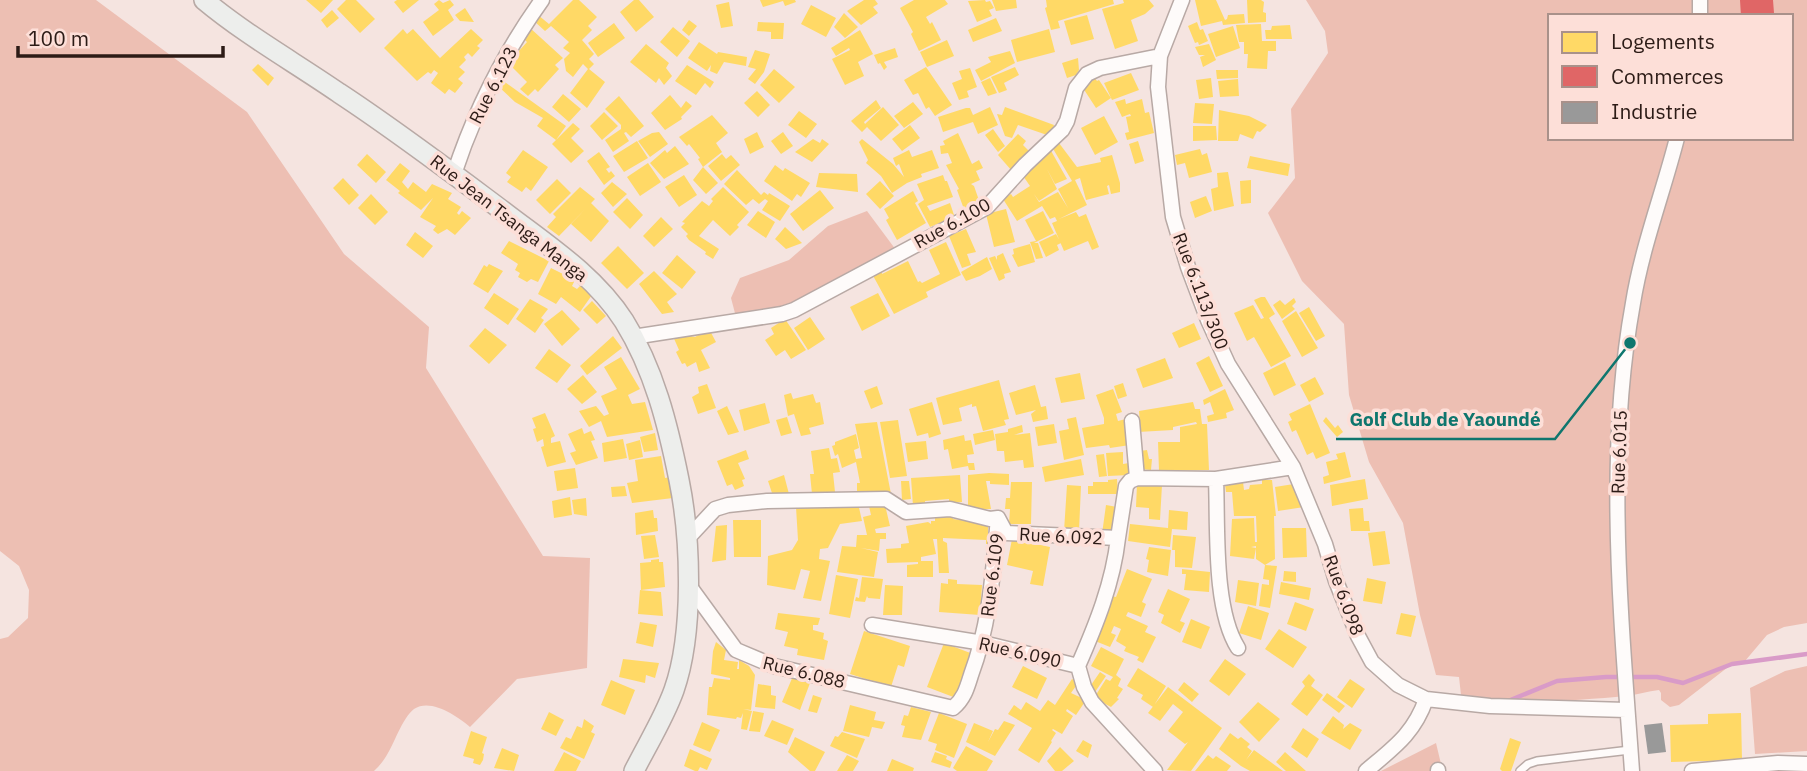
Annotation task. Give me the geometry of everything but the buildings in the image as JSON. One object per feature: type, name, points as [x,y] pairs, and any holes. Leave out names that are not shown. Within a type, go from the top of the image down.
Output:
[{"type":"street","name":"Rue Jean Tsanga Manga","points":[[204,0],[226,18],[342,94],[454,174],[576,266],[622,318],[641,350],[671,443],[688,538],[688,584],[681,665],[673,692],[634,771]]},
{"type":"street","name":"Rue 6.123","points":[[454,174],[466,139],[509,50],[542,0]]},
{"type":"street","points":[[1160,56],[1182,0]]},
{"type":"street","name":"Rue 6.100","points":[[633,337],[794,310],[987,207],[1024,165],[1062,130],[1068,121],[1076,88],[1087,74],[1100,68],[1160,56]]},
{"type":"street","name":"Rue 6.113/300","points":[[1160,56],[1158,87],[1173,217],[1188,267],[1228,364],[1293,467]]},
{"type":"street","name":"Rue 6.015","points":[[1632,771],[1624,681],[1616,486],[1622,379],[1643,255],[1676,140]]},
{"type":"street","points":[[1132,421],[1137,478]]},
{"type":"street","points":[[1118,538],[1126,486],[1137,478],[1216,479],[1293,467]]},
{"type":"street","name":"Rue 6.098","points":[[1293,467],[1325,544],[1357,636],[1372,662],[1398,685],[1426,699]]},
{"type":"street","points":[[1216,479],[1222,608],[1231,637],[1238,648]]},
{"type":"street","name":"Rue 6.092","points":[[688,538],[715,509],[767,501],[886,499],[906,512],[950,509],[990,519],[998,518],[1006,533],[1118,538],[1116,560],[1095,628],[1078,666]]},
{"type":"street","name":"Rue 6.109","points":[[953,708],[963,698],[983,643],[991,595],[998,518]]},
{"type":"street","name":"Rue 6.088","points":[[688,584],[711,614],[726,640],[747,656],[785,669],[953,708]]},
{"type":"street","name":"Rue 6.090","points":[[872,625],[983,643],[1078,666],[1092,702],[1154,771]]},
{"type":"street","points":[[1366,771],[1410,732],[1426,699],[1490,706],[1626,710]]},
{"type":"street","points":[[1692,771],[1778,763],[1807,765]]},
{"type":"lane","points":[[1520,771],[1537,761],[1630,750]]},
{"type":"shaded area","points":[[0,0],[96,0],[247,112],[344,254],[429,327],[426,368],[543,556],[590,558],[587,668],[517,679],[470,727],[436,707],[421,706],[414,709],[384,760],[374,771],[0,771],[0,639],[8,637],[28,618],[29,590],[19,566],[0,551]]},
{"type":"shaded area","points":[[1306,0],[1807,0],[1807,623],[1784,627],[1767,635],[1745,661],[1732,664],[1679,705],[1670,707],[1661,700],[1659,690],[1626,696],[1565,701],[1478,699],[1461,695],[1459,677],[1436,675],[1420,615],[1403,523],[1369,462],[1349,395],[1344,324],[1302,281],[1268,213],[1295,178],[1291,109],[1328,53],[1325,31]]},
{"type":"shaded area","points":[[867,211],[896,250],[790,308],[736,317],[731,298],[740,278],[789,260],[828,226]]},
{"type":"shaded area","points":[[1807,666],[1807,751],[1755,754],[1750,688],[1785,671]]},
{"type":"shaded area","points":[[1436,743],[1441,764],[1437,771],[1381,771]]},
{"type":"waterway","points":[[1508,701],[1557,681],[1657,677],[1683,683],[1732,664],[1807,654]]},
{"type":"place","name":"Golf Club de Yaoundé","points":[[1630,343]]}]
